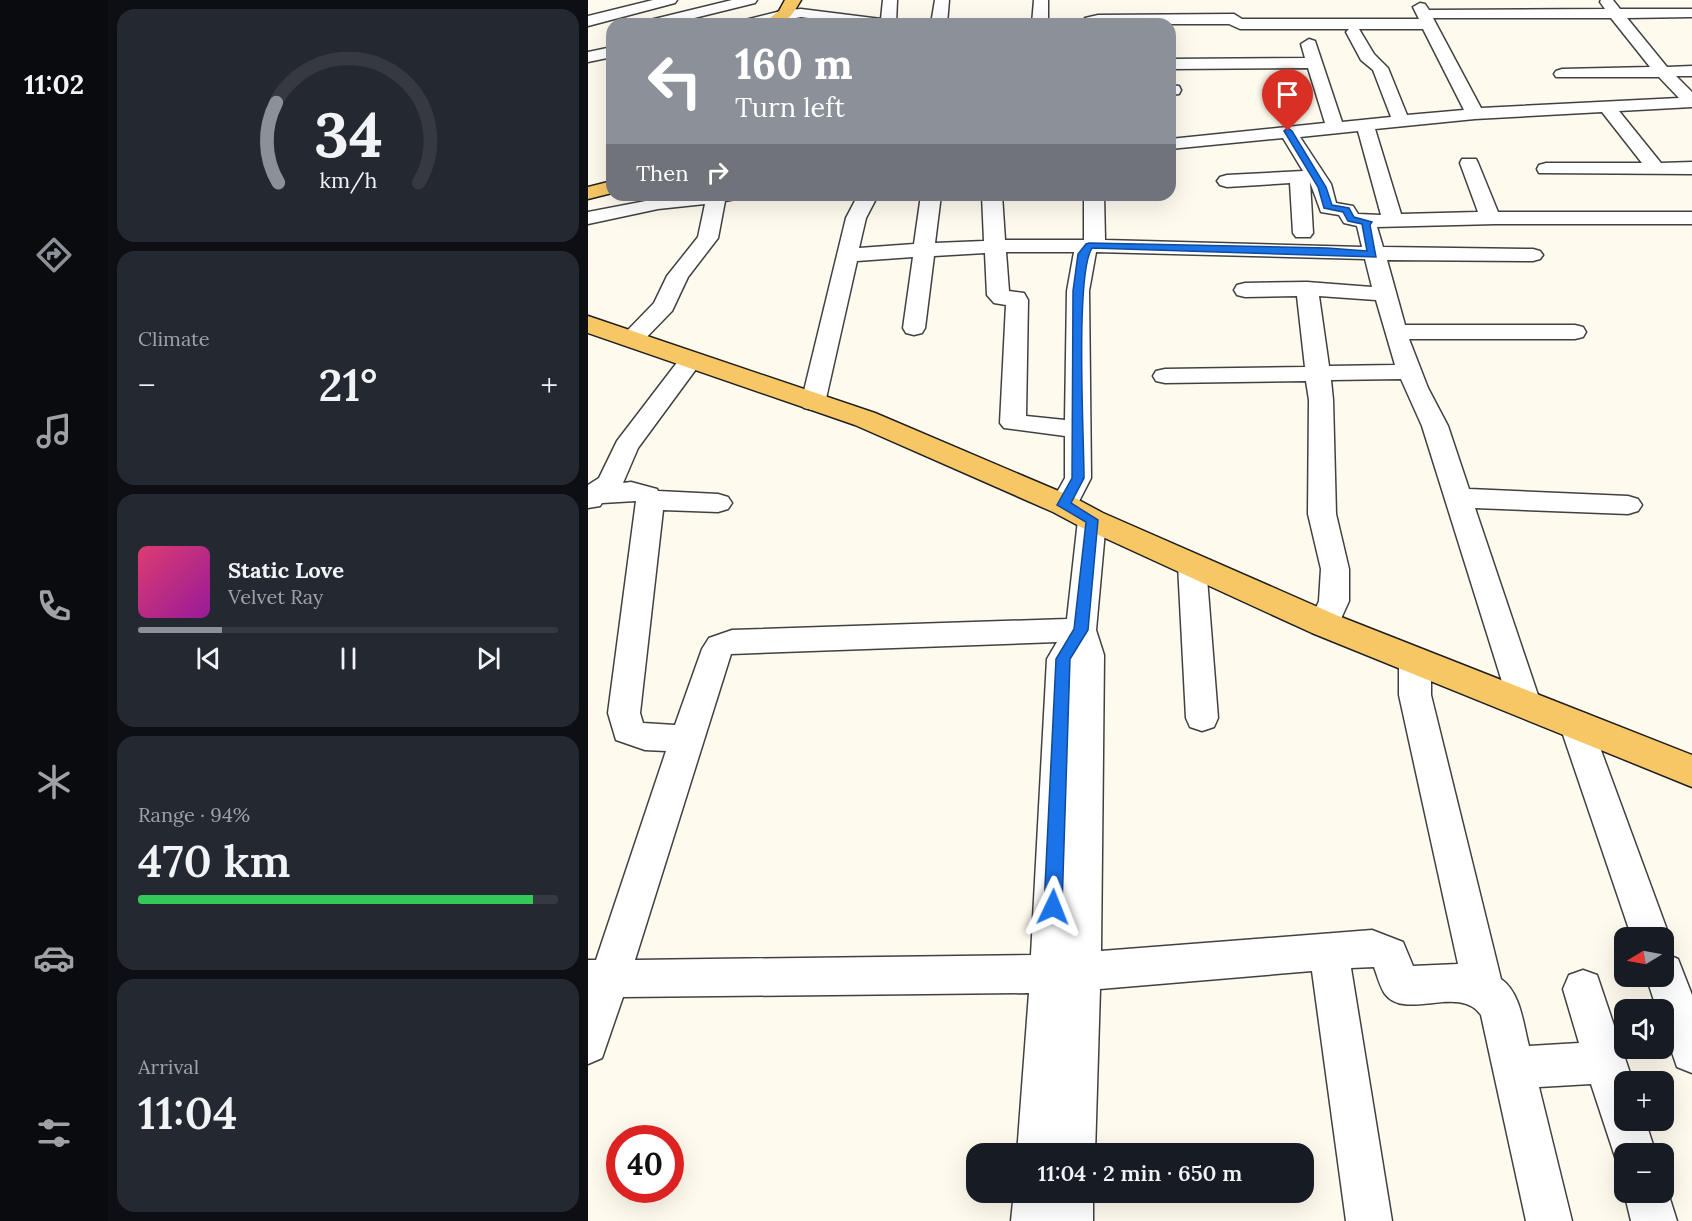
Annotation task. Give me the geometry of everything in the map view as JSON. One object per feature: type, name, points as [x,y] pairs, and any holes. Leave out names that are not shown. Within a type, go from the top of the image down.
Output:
[{"type":"main road","points":[[588,193],[606,188]]},
{"type":"main road","points":[[588,324],[690,361],[865,419],[1064,505],[1092,520],[1324,624],[1692,771]]},
{"type":"street","points":[[588,21],[635,5],[670,0]]},
{"type":"street","points":[[676,18],[750,0]]},
{"type":"street","points":[[888,18],[890,0]]},
{"type":"street","points":[[940,18],[942,0]]},
{"type":"street","points":[[1040,18],[1041,0]]},
{"type":"street","points":[[1134,0],[1136,18]]},
{"type":"street","points":[[1183,0],[1186,20]]},
{"type":"street","points":[[1231,0],[1234,20],[1238,24],[1299,24],[1423,13],[1692,13]]},
{"type":"street","points":[[1605,0],[1661,72],[1692,101]]},
{"type":"street","points":[[597,3],[635,5]]},
{"type":"street","points":[[1088,6],[1108,7],[1109,18]]},
{"type":"street","points":[[1290,8],[1315,63],[1335,127]]},
{"type":"street","points":[[773,18],[795,13],[837,18]]},
{"type":"street","points":[[1423,13],[1475,114]]},
{"type":"street","points":[[1176,20],[1234,20]]},
{"type":"street","points":[[588,30],[606,31]]},
{"type":"street","points":[[1354,32],[1367,57],[1380,68],[1401,121]]},
{"type":"street","points":[[588,57],[606,53]]},
{"type":"street","points":[[1176,64],[1315,63]]},
{"type":"street","points":[[1585,108],[1558,68],[1692,71]]},
{"type":"street","points":[[588,71],[606,70]]},
{"type":"street","points":[[1176,142],[1475,114],[1692,101]]},
{"type":"street","points":[[1606,106],[1656,168]]},
{"type":"street","points":[[1365,124],[1393,220]]},
{"type":"street","points":[[1288,131],[1307,176],[1303,233]]},
{"type":"street","points":[[1469,163],[1491,219]]},
{"type":"street","points":[[1546,169],[1692,168]]},
{"type":"street","points":[[1227,181],[1307,176],[1322,187],[1328,208],[1346,210],[1351,219],[1367,222],[1448,217],[1491,219],[1692,218]]},
{"type":"street","points":[[588,218],[674,201]]},
{"type":"street","points":[[632,339],[664,306],[678,276],[708,238],[718,201]]},
{"type":"street","points":[[813,403],[856,218],[866,201]]},
{"type":"street","points":[[914,328],[930,201]]},
{"type":"street","points":[[992,201],[998,295],[1002,298],[1016,298],[1017,300],[1013,357],[1013,423],[1078,429]]},
{"type":"street","points":[[1064,505],[1077,484],[1079,450],[1078,291],[1083,254],[1095,241],[1094,201]]},
{"type":"street","points":[[1367,222],[1372,255],[1395,332],[1410,372],[1435,426],[1525,704]]},
{"type":"street","points":[[848,255],[925,250],[1089,246],[1304,250],[1372,255],[1533,255]]},
{"type":"street","points":[[1245,290],[1307,289],[1384,294]]},
{"type":"street","points":[[1307,289],[1321,400],[1322,513],[1335,569],[1334,601],[1324,624]]},
{"type":"street","points":[[1395,332],[1575,332]]},
{"type":"street","points":[[589,498],[610,482],[626,447],[690,361]]},
{"type":"street","points":[[1165,376],[1410,372]]},
{"type":"street","points":[[589,498],[638,491],[647,495],[650,500],[624,713],[625,725],[628,731],[639,736],[686,739]]},
{"type":"street","points":[[1458,498],[1629,505]]},
{"type":"street","points":[[650,500],[718,503]]},
{"type":"street","points":[[1041,1143],[1065,973],[1088,655],[1081,630],[1092,520]]},
{"type":"street","points":[[1192,565],[1202,718]]},
{"type":"street","points":[[588,1044],[599,980],[686,739],[713,657],[725,644],[1081,630]]},
{"type":"street","points":[[1415,661],[1415,695],[1483,987]]},
{"type":"street","points":[[1575,723],[1647,927]]},
{"type":"street","points":[[599,980],[1065,973],[1329,951],[1372,948],[1382,950],[1389,955],[1399,981],[1405,985],[1469,984],[1483,987],[1494,996],[1499,1007],[1549,1221]]},
{"type":"street","points":[[1329,951],[1369,1221]]},
{"type":"street","points":[[1065,973],[1073,1143]]},
{"type":"street","points":[[1669,987],[1692,1052]]},
{"type":"street","points":[[1582,989],[1631,1143]]},
{"type":"street","points":[[1513,1068],[1605,1062]]},
{"type":"street","points":[[1034,1221],[1035,1203]]},
{"type":"street","points":[[1070,1221],[1071,1203]]},
{"type":"street","points":[[1649,1203],[1654,1221]]},
{"type":"route","points":[[1053,907],[1063,659],[1081,630],[1092,520],[1064,505],[1077,484],[1078,478],[1078,291],[1083,254],[1089,246],[1176,246],[1338,251],[1372,255],[1367,222],[1351,219],[1346,210],[1328,208],[1322,187],[1288,131]]}]
